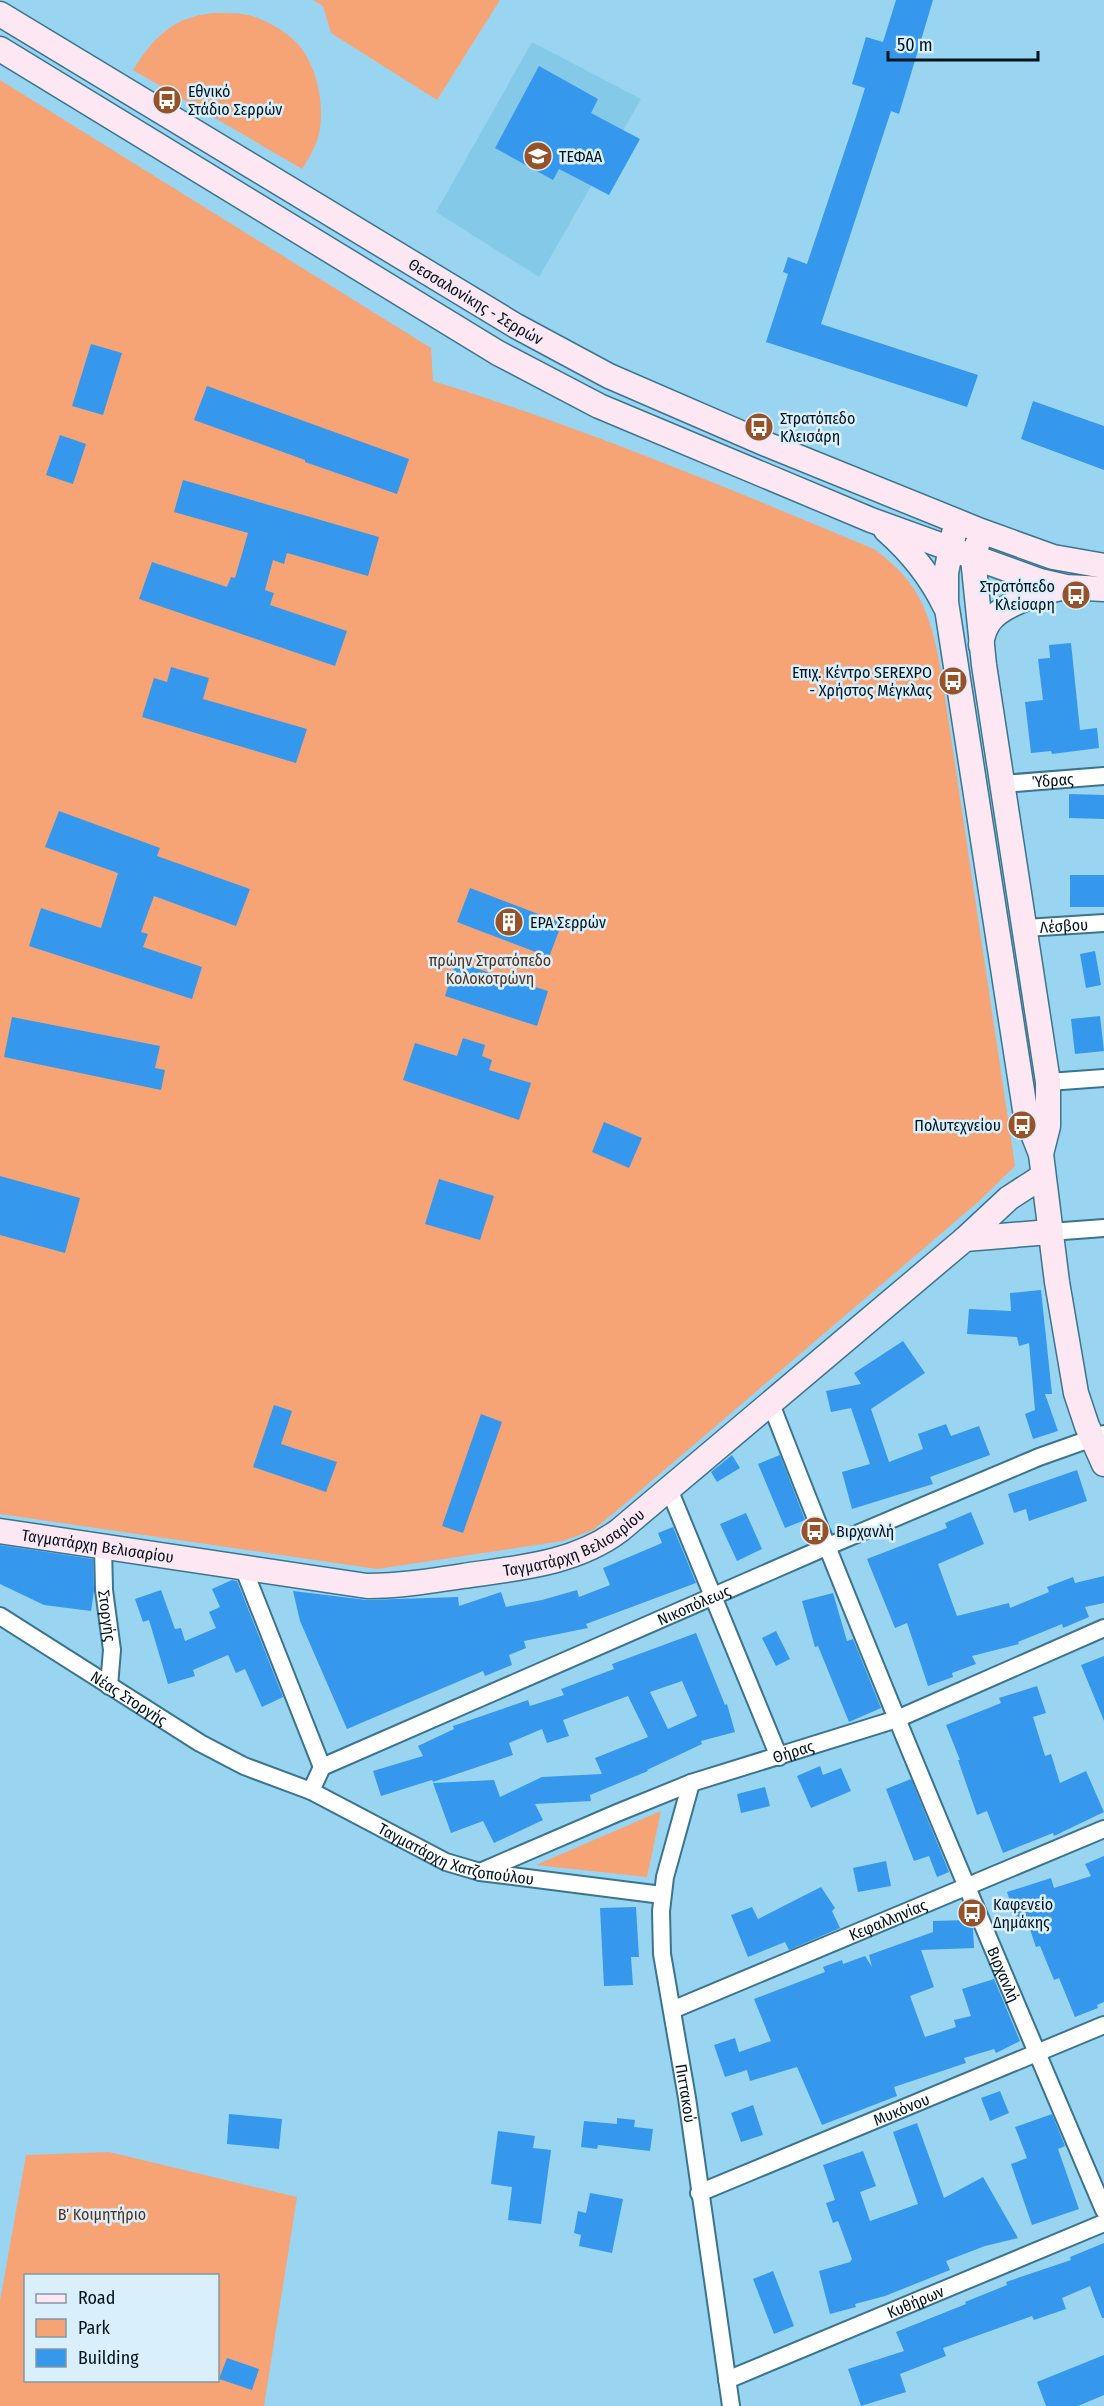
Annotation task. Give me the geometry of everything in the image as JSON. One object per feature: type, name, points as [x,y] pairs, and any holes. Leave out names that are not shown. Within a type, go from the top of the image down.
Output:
[{"type":"main road","name":"Θεσσαλονίκης - Σερρών","points":[[0,14],[206,136],[453,288],[582,362],[680,408],[958,522],[1053,557],[1104,567]]},
{"type":"main road","name":"Θεσσαλονίκης - Σερρών","points":[[0,49],[538,376],[610,411],[871,520],[1027,578],[1066,587]]},
{"type":"main road","points":[[871,520],[894,537],[913,556],[933,584],[949,615]]},
{"type":"main road","points":[[958,522],[950,549],[945,590],[1026,1116],[1042,1165],[1071,1370],[1079,1403],[1098,1436],[1104,1464]]},
{"type":"main road","points":[[981,531],[973,558],[981,647],[1048,1082],[1048,1126],[1042,1165]]},
{"type":"main road","points":[[981,647],[986,627],[993,617],[1030,597],[1066,587],[1104,589]]},
{"type":"main road","name":"Ταγματάρχη Βελισαρίου","points":[[0,1531],[337,1582],[382,1586],[542,1564],[574,1556],[599,1544],[620,1530],[771,1404],[965,1239],[1042,1165]]},
{"type":"main road","points":[[965,1239],[1050,1232]]},
{"type":"street","name":"Ύδρας","points":[[1002,784],[1104,776]]},
{"type":"street","name":"Λέσβου","points":[[1025,928],[1104,923]]},
{"type":"street","points":[[1048,1082],[1104,1078]]},
{"type":"street","points":[[1050,1232],[1104,1228]]},
{"type":"street","name":"Βιρχανλή","points":[[771,1404],[826,1547],[897,1719],[1104,2210]]},
{"type":"street","name":"Νικοπόλεως","points":[[322,1767],[712,1595],[1039,1457],[1098,1436]]},
{"type":"street","points":[[669,1489],[779,1756]]},
{"type":"street","name":"Στοργής","points":[[103,1546],[104,1590],[112,1650],[109,1686]]},
{"type":"street","points":[[243,1567],[322,1767],[311,1791]]},
{"type":"street","name":"Νέας Στοργής","points":[[0,1616],[200,1743],[262,1773]]},
{"type":"street","name":"Θήρας","points":[[480,1872],[691,1783],[897,1719],[1104,1628]]},
{"type":"street","name":"Ταγματάρχη Χατζοπούλου","points":[[262,1773],[311,1791],[447,1862],[480,1872],[662,1895]]},
{"type":"street","name":"Πιττακού","points":[[691,1783],[672,1846],[662,1895],[662,1954],[687,2098],[731,2406]]},
{"type":"street","name":"Κεφαλληνίας","points":[[672,2010],[1104,1829]]},
{"type":"street","name":"Μυκόνου","points":[[699,2193],[1104,2025]]},
{"type":"street","name":"Κυθήρων","points":[[727,2380],[1104,2223]]},
{"type":"shaded area","name":"ΤΕΦΑΑ","points":[[532,42],[641,99],[539,277],[436,212]]},
{"type":"green space","points":[[313,0],[500,0],[437,100],[331,33],[323,6]]},
{"type":"green space","points":[[213,13],[250,15],[260,19],[289,36],[305,54],[319,90],[321,116],[317,141],[302,169],[133,70],[149,48],[166,31],[187,19]]},
{"type":"green space","name":"πρώην Στρατόπεδο Κολοκοτρώνη","points":[[0,80],[431,348],[433,381],[545,418],[710,481],[874,549],[904,576],[923,605],[934,638],[942,677],[1015,1166],[978,1202],[593,1530],[563,1541],[377,1569],[0,1514]]},
{"type":"green space","points":[[661,1811],[647,1877],[536,1865]]},
{"type":"green space","name":"Β΄ Κοιμητήριο","points":[[109,2152],[297,2197],[264,2406],[0,2406],[0,2301],[26,2155]]},
{"type":"building","points":[[896,0],[933,0],[899,114],[891,111],[821,324],[978,375],[967,407],[766,342],[788,274],[783,272],[788,257],[807,264],[855,120],[865,88],[852,84],[866,37],[883,42]]},
{"type":"building","points":[[539,66],[598,99],[591,113],[640,139],[609,195],[559,169],[553,180],[495,148]]},
{"type":"building","points":[[91,344],[122,353],[103,415],[72,406]]},
{"type":"building","points":[[207,386],[409,459],[397,494],[194,420]]},
{"type":"building","points":[[1033,401],[1104,426],[1104,470],[1021,439]]},
{"type":"building","points":[[60,435],[86,444],[73,484],[46,475]]},
{"type":"building","points":[[183,480],[379,537],[368,576],[287,553],[284,564],[273,560],[265,590],[274,593],[270,605],[347,631],[335,666],[139,599],[152,562],[227,587],[231,577],[235,578],[248,533],[174,512]]},
{"type":"building","points":[[1071,643],[1080,730],[1097,728],[1099,748],[1052,754],[1051,751],[1031,753],[1025,702],[1043,700],[1038,659],[1050,658],[1049,645]]},
{"type":"building","points":[[171,667],[209,678],[203,699],[307,729],[296,763],[142,717],[154,678],[167,682]]},
{"type":"building","points":[[1069,794],[1104,795],[1104,819],[1069,818]]},
{"type":"building","points":[[59,811],[160,848],[157,856],[250,889],[236,926],[154,896],[141,932],[148,934],[143,947],[202,967],[192,999],[29,946],[41,908],[101,928],[118,873],[45,847]]},
{"type":"building","points":[[1070,875],[1104,875],[1104,907],[1070,907]]},
{"type":"building","name":"ΕΡΑ Σερρών","points":[[470,888],[562,923],[549,957],[457,922]]},
{"type":"building","points":[[1095,951],[1101,985],[1086,988],[1080,954]]},
{"type":"building","points":[[456,962],[548,991],[537,1026],[445,996]]},
{"type":"building","points":[[1100,1016],[1104,1051],[1075,1054],[1071,1019]]},
{"type":"building","points":[[12,1017],[160,1046],[155,1068],[165,1070],[161,1090],[4,1057]]},
{"type":"building","points":[[463,1038],[485,1045],[482,1056],[492,1060],[489,1070],[531,1083],[519,1120],[403,1080],[415,1043],[457,1056]]},
{"type":"building","points":[[604,1122],[642,1138],[629,1168],[592,1152]]},
{"type":"building","points":[[0,1176],[80,1198],[65,1253],[0,1235]]},
{"type":"building","points":[[439,1179],[494,1196],[480,1240],[425,1224]]},
{"type":"building","points":[[1041,1290],[1052,1394],[1045,1394],[1058,1431],[1033,1439],[1025,1414],[1035,1410],[1029,1343],[1019,1346],[1017,1337],[967,1334],[969,1309],[1011,1311],[1010,1293]]},
{"type":"building","points":[[903,1341],[925,1373],[871,1409],[889,1462],[923,1449],[918,1434],[946,1424],[951,1436],[979,1426],[990,1455],[930,1477],[933,1484],[852,1509],[842,1472],[870,1464],[851,1408],[831,1412],[826,1391],[861,1384],[854,1373]]},
{"type":"building","points":[[274,1405],[292,1411],[281,1444],[337,1462],[326,1492],[253,1467]]},
{"type":"building","points":[[481,1414],[502,1422],[463,1533],[442,1526]]},
{"type":"building","points":[[732,1455],[740,1468],[717,1482],[711,1472]]},
{"type":"building","points":[[780,1455],[805,1520],[785,1528],[758,1464]]},
{"type":"building","points":[[1077,1470],[1087,1501],[1029,1521],[1026,1509],[1014,1513],[1008,1494]]},
{"type":"building","points":[[971,1512],[984,1544],[938,1564],[957,1616],[1009,1603],[1010,1608],[1049,1592],[1047,1587],[1073,1577],[1075,1583],[1104,1576],[1104,1603],[1085,1607],[1089,1617],[1063,1628],[1062,1624],[1018,1642],[1019,1644],[972,1656],[976,1664],[952,1673],[953,1677],[928,1686],[907,1623],[895,1628],[867,1559],[947,1528],[945,1523]]},
{"type":"building","points":[[746,1513],[762,1549],[737,1561],[720,1524]]},
{"type":"building","points":[[673,1527],[696,1583],[586,1624],[588,1628],[524,1641],[526,1648],[509,1655],[512,1665],[485,1676],[483,1671],[347,1729],[300,1621],[293,1591],[367,1600],[458,1597],[459,1606],[501,1592],[506,1607],[577,1590],[579,1597],[610,1585],[603,1568],[662,1543],[658,1533]]},
{"type":"building","points":[[0,1545],[93,1559],[94,1591],[91,1611],[44,1605],[0,1584]]},
{"type":"building","points":[[232,1580],[237,1581],[283,1697],[262,1707],[245,1669],[236,1673],[228,1655],[193,1670],[195,1676],[168,1684],[149,1620],[143,1622],[135,1599],[161,1590],[175,1629],[181,1628],[185,1641],[216,1628],[209,1612],[220,1607],[212,1589]]},
{"type":"building","points":[[833,1593],[847,1641],[853,1639],[881,1708],[849,1722],[818,1646],[815,1647],[802,1601]]},
{"type":"building","points":[[776,1631],[790,1659],[776,1666],[762,1638]]},
{"type":"building","points":[[696,1633],[725,1705],[727,1704],[735,1732],[701,1741],[702,1744],[648,1771],[590,1795],[591,1801],[535,1804],[543,1820],[494,1843],[483,1821],[451,1833],[433,1783],[494,1780],[500,1797],[542,1777],[602,1774],[595,1758],[648,1737],[628,1696],[563,1720],[569,1736],[547,1743],[542,1729],[509,1743],[513,1755],[433,1782],[432,1780],[381,1796],[373,1771],[423,1756],[418,1746],[454,1729],[453,1726],[528,1700],[530,1706],[564,1695],[561,1689],[614,1669],[612,1664]],"holes":[[[682,1681],[697,1716],[668,1729],[650,1692]]]},
{"type":"building","points":[[1104,1656],[1104,1721],[1081,1665]]},
{"type":"building","points":[[1037,1686],[1046,1713],[1033,1717],[1045,1756],[1051,1754],[1060,1783],[1086,1771],[1104,1812],[1054,1836],[1053,1833],[1003,1853],[987,1811],[977,1815],[958,1760],[960,1760],[946,1725],[1001,1703],[999,1698]]},
{"type":"building","points":[[820,1766],[823,1775],[841,1768],[851,1791],[811,1808],[797,1776]]},
{"type":"building","points":[[911,1779],[949,1872],[937,1877],[929,1856],[914,1861],[886,1789]]},
{"type":"building","points":[[765,1787],[770,1806],[741,1813],[737,1794]]},
{"type":"building","points":[[1104,1856],[1104,2002],[1097,2005],[1098,2008],[1075,2017],[1059,1978],[1054,1980],[1040,1946],[1036,1947],[1026,1918],[1017,1921],[1007,1892],[1051,1878],[1054,1888],[1091,1876],[1085,1864]]},
{"type":"building","points":[[886,1861],[891,1886],[858,1892],[853,1868]]},
{"type":"building","points":[[821,1887],[835,1908],[832,1911],[840,1928],[789,1950],[785,1942],[748,1957],[731,1915],[752,1907],[758,1919]]},
{"type":"building","points":[[636,1907],[639,1957],[631,1957],[633,1985],[604,1986],[600,1908]]},
{"type":"building","points":[[969,1920],[973,1929],[974,1948],[921,1950],[934,1987],[910,1996],[925,2037],[956,2027],[954,2020],[971,2016],[962,1989],[994,1979],[1020,2041],[996,2053],[994,2049],[964,2058],[966,2063],[894,2087],[897,2096],[822,2125],[797,2067],[750,2081],[747,2070],[725,2077],[714,2045],[735,2038],[739,2052],[771,2041],[754,1999],[825,1972],[823,1967],[842,1960],[843,1964],[865,1956],[872,1967],[869,1955],[933,1932],[933,1921]]},
{"type":"building","points":[[1000,2091],[1009,2113],[990,2121],[981,2098]]},
{"type":"building","points":[[753,2105],[763,2135],[741,2142],[731,2113]]},
{"type":"building","points":[[229,2114],[282,2119],[279,2149],[227,2144]]},
{"type":"building","points":[[1052,2114],[1065,2146],[1058,2149],[1079,2209],[1032,2225],[1011,2164],[1027,2158],[1015,2127]]},
{"type":"building","points":[[617,2118],[635,2120],[634,2127],[653,2129],[650,2151],[598,2145],[597,2149],[581,2147],[584,2121],[617,2124]]},
{"type":"building","points":[[917,2123],[944,2198],[983,2177],[1018,2238],[985,2246],[946,2261],[950,2270],[885,2296],[855,2304],[856,2307],[830,2314],[819,2271],[850,2262],[852,2259],[838,2221],[833,2223],[826,2203],[835,2200],[823,2165],[863,2151],[876,2186],[860,2192],[870,2221],[918,2204],[893,2132]]},
{"type":"building","points":[[498,2131],[535,2136],[533,2148],[551,2150],[541,2224],[508,2220],[512,2187],[491,2184]]},
{"type":"building","points":[[590,2193],[623,2199],[612,2253],[579,2246],[581,2235],[574,2233],[578,2211],[586,2213]]},
{"type":"building","points":[[1104,2243],[1104,2318],[1102,2318],[1090,2286],[1062,2298],[1066,2309],[1034,2320],[1032,2316],[943,2348],[946,2356],[900,2374],[906,2392],[861,2406],[848,2369],[904,2351],[896,2332],[966,2304],[965,2302],[1007,2285],[1006,2282],[1071,2260],[1070,2257]]},
{"type":"building","points":[[773,2271],[794,2326],[774,2334],[753,2279]]},
{"type":"building","points":[[1104,2355],[1104,2395],[1078,2406],[1046,2406],[1037,2382]]},
{"type":"building","points":[[227,2358],[259,2369],[252,2390],[219,2379]]},
{"type":"place","name":"Εθνικό Στάδιο Σερρών","points":[[167,100]]},
{"type":"place","name":"ΤΕΦΑΑ","points":[[538,156]]},
{"type":"place","name":"Στρατόπεδο Κλεισάρη","points":[[759,427]]},
{"type":"place","name":"Στρατόπεδο Κλείσαρη","points":[[1076,595]]},
{"type":"place","name":"Επιχ. Κέντρο SEREXPO - Χρήστος Μέγκλας","points":[[953,681]]},
{"type":"place","name":"ΕΡΑ Σερρών","points":[[509,922]]},
{"type":"place","name":"Πολυτεχνείου","points":[[1022,1125]]},
{"type":"place","name":"Βιρχανλή","points":[[815,1531]]},
{"type":"place","name":"Καφενείο Δημάκης","points":[[972,1913]]}]
